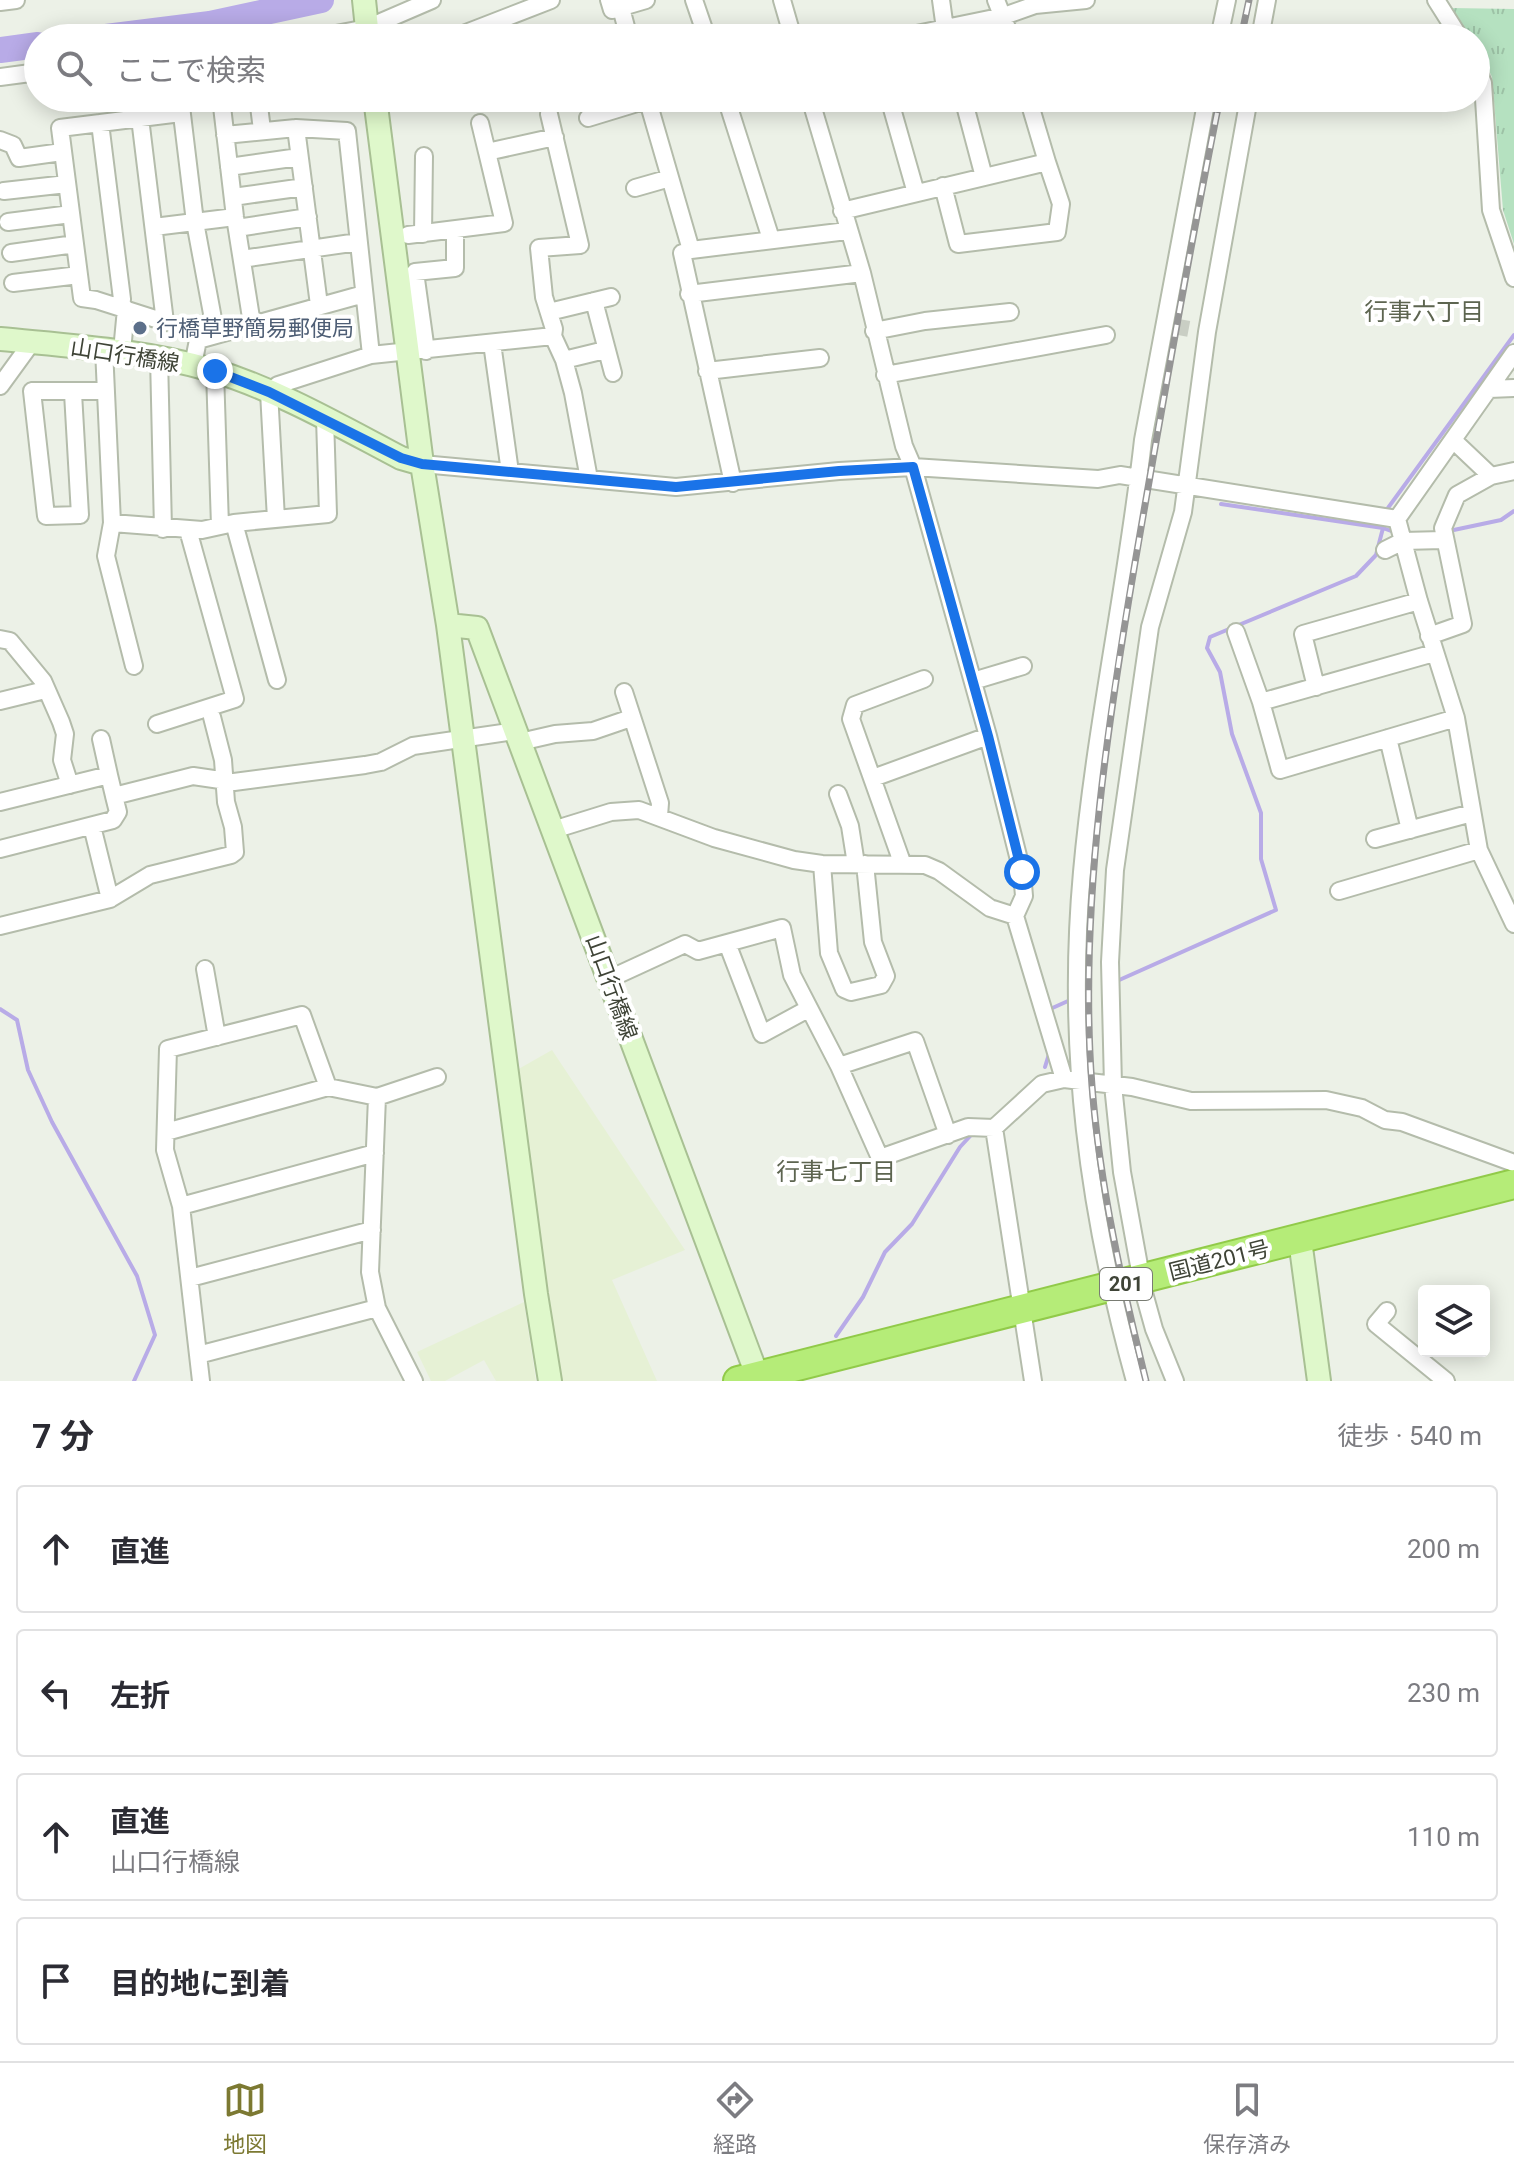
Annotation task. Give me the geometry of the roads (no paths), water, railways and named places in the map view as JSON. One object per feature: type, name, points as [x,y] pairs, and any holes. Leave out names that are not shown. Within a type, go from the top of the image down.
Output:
[{"type":"highway","name":"国道201号","points":[[752,1379],[1514,1184]]},
{"type":"main road","points":[[377,112],[417,351],[422,464],[448,625],[550,1381]]},
{"type":"main road","name":"山口行橋線","points":[[0,339],[113,350],[159,357],[215,371],[325,418],[401,458],[422,464]]},
{"type":"main road","name":"山口行橋線","points":[[448,625],[477,628],[609,979],[752,1379]]},
{"type":"main road","points":[[1300,1240],[1319,1381]]},
{"type":"street","points":[[0,2],[16,0]]},
{"type":"street","points":[[366,20],[432,0]]},
{"type":"street","points":[[489,24],[551,0]]},
{"type":"street","points":[[623,24],[615,4],[646,0]]},
{"type":"street","points":[[694,0],[702,24]]},
{"type":"street","points":[[782,0],[789,24]]},
{"type":"street","points":[[941,0],[944,24]]},
{"type":"street","points":[[996,0],[1007,24]]},
{"type":"street","points":[[976,24],[1035,5],[1086,0]]},
{"type":"street","points":[[1222,24],[1227,0]]},
{"type":"street","points":[[1263,24],[1267,0]]},
{"type":"street","points":[[1436,0],[1451,24]]},
{"type":"street","points":[[0,77],[24,74]]},
{"type":"street","points":[[140,118],[165,322],[82,298],[60,128],[140,118],[160,112]]},
{"type":"street","points":[[181,112],[195,222],[216,335]]},
{"type":"street","points":[[223,112],[252,324]]},
{"type":"street","points":[[260,112],[262,130]]},
{"type":"street","points":[[588,118],[607,112]]},
{"type":"street","points":[[651,112],[691,250],[847,231]]},
{"type":"street","points":[[730,112],[771,239]]},
{"type":"street","points":[[814,112],[862,273],[904,446],[913,467],[988,736],[1022,872],[1024,896],[1015,916],[1071,1080],[1093,1199],[1135,1381]]},
{"type":"street","points":[[893,112],[916,193]]},
{"type":"street","points":[[967,112],[984,177]]},
{"type":"street","points":[[943,186],[958,244],[1057,232],[1061,204],[1032,112]]},
{"type":"street","points":[[1071,1080],[1082,876],[1097,744],[1139,477],[1175,326],[1205,112]]},
{"type":"street","points":[[1175,1381],[1154,1329],[1141,1280],[1122,1172],[1113,1085],[1110,962],[1115,870],[1150,627],[1183,512],[1207,332],[1246,112]]},
{"type":"street","points":[[1485,112],[1491,210],[1514,278]]},
{"type":"street","points":[[549,114],[580,245],[539,248],[544,297],[578,413],[589,479]]},
{"type":"street","points":[[100,123],[124,308],[106,391],[112,523],[106,556],[134,666]]},
{"type":"street","points":[[424,156],[416,234],[504,223],[480,123]]},
{"type":"street","points":[[225,135],[296,128],[347,131],[371,355]]},
{"type":"street","points":[[296,128],[319,305]]},
{"type":"street","points":[[487,152],[555,137]]},
{"type":"street","points":[[0,140],[13,145],[19,158],[62,152]]},
{"type":"street","points":[[229,167],[299,157]]},
{"type":"street","points":[[842,211],[1047,162]]},
{"type":"street","points":[[635,188],[670,178]]},
{"type":"street","points":[[4,191],[67,184]]},
{"type":"street","points":[[233,197],[304,187]]},
{"type":"street","points":[[8,222],[71,214]]},
{"type":"street","points":[[154,227],[308,217]]},
{"type":"street","points":[[417,351],[415,272],[455,268],[455,230]]},
{"type":"street","points":[[242,259],[358,242]]},
{"type":"street","points":[[11,253],[75,244]]},
{"type":"street","points":[[682,253],[733,483]]},
{"type":"street","points":[[689,294],[862,273]]},
{"type":"street","points":[[13,283],[79,275]]},
{"type":"street","points":[[193,365],[198,340],[364,294]]},
{"type":"street","points":[[549,312],[611,297]]},
{"type":"street","points":[[594,301],[613,373]]},
{"type":"street","points":[[874,331],[925,321],[1010,312]]},
{"type":"street","points":[[1175,326],[1207,332]]},
{"type":"street","points":[[885,375],[1106,335]]},
{"type":"street","points":[[276,519],[269,392],[278,385],[371,355],[553,336]]},
{"type":"street","points":[[0,386],[32,342]]},
{"type":"street","points":[[492,343],[510,472]]},
{"type":"street","points":[[564,360],[605,350]]},
{"type":"street","points":[[1397,519],[1514,353]]},
{"type":"street","points":[[159,357],[163,529]]},
{"type":"street","points":[[707,371],[820,358]]},
{"type":"street","points":[[215,371],[227,525],[277,680]]},
{"type":"street","points":[[1489,389],[1514,388]]},
{"type":"street","points":[[73,393],[80,515],[46,516],[32,391],[106,391]]},
{"type":"street","points":[[112,523],[188,530],[328,514],[325,418]]},
{"type":"street","points":[[1453,440],[1491,476]]},
{"type":"street","points":[[422,464],[676,487],[913,467],[1098,479],[1120,475],[1397,519]]},
{"type":"street","points":[[1429,636],[1463,624],[1443,540],[1443,528],[1457,495],[1491,476],[1514,471]]},
{"type":"street","points":[[1397,519],[1434,653],[1456,718],[1479,850],[1514,924]]},
{"type":"street","points":[[157,724],[235,699],[188,530]]},
{"type":"street","points":[[1385,550],[1403,541],[1443,540]]},
{"type":"street","points":[[1316,687],[1303,634],[1419,601]]},
{"type":"street","points":[[1236,632],[1261,702],[1280,770],[1456,718]]},
{"type":"street","points":[[0,639],[10,641],[43,681],[65,734],[62,760],[70,785]]},
{"type":"street","points":[[1261,702],[1434,653]]},
{"type":"street","points":[[973,681],[1023,666]]},
{"type":"street","points":[[903,865],[851,719],[855,705],[924,679]]},
{"type":"street","points":[[0,701],[45,690]]},
{"type":"street","points":[[624,692],[660,803],[659,816]]},
{"type":"street","points":[[0,926],[110,899],[150,875],[235,852],[223,760],[212,717]]},
{"type":"street","points":[[114,796],[193,776],[234,782],[374,764],[413,746],[463,738],[593,731],[631,718]]},
{"type":"street","points":[[873,778],[988,736]]},
{"type":"street","points":[[1388,738],[1410,830]]},
{"type":"street","points":[[0,849],[113,820],[118,812],[101,739]]},
{"type":"street","points":[[0,802],[109,775]]},
{"type":"street","points":[[822,864],[829,953],[844,989],[851,992],[881,985],[886,976],[873,942],[860,864],[838,794]]},
{"type":"street","points":[[553,830],[619,810],[639,810],[764,853],[822,864],[925,865],[939,871],[990,908],[1015,916]]},
{"type":"street","points":[[1375,839],[1472,813]]},
{"type":"street","points":[[92,826],[110,899]]},
{"type":"street","points":[[1339,891],[1479,850]]},
{"type":"street","points":[[609,979],[685,944],[698,951],[782,928],[792,975],[839,1066],[880,1158],[968,1127],[994,1128]]},
{"type":"street","points":[[727,943],[762,1034],[808,1009]]},
{"type":"street","points":[[205,969],[217,1037]]},
{"type":"street","points":[[201,1381],[181,1206],[165,1150],[168,1049],[302,1015],[328,1087]]},
{"type":"street","points":[[839,1066],[915,1041],[948,1135]]},
{"type":"street","points":[[166,1132],[328,1087],[377,1097],[437,1077]]},
{"type":"street","points":[[1033,1381],[994,1128],[1042,1084],[1071,1080],[1191,1101],[1326,1100],[1362,1108],[1385,1120],[1402,1122],[1514,1163]]},
{"type":"street","points":[[377,1097],[370,1272],[377,1308],[414,1381]]},
{"type":"street","points":[[181,1206],[375,1153]]},
{"type":"street","points":[[190,1278],[372,1230]]},
{"type":"street","points":[[198,1355],[377,1308]]},
{"type":"street","points":[[1387,1311],[1376,1324],[1446,1381]]},
{"type":"waterway","points":[[210,24],[321,0]]},
{"type":"waterway","points":[[0,50],[24,47]]},
{"type":"waterway","points":[[1385,512],[1514,335]]},
{"type":"waterway","points":[[1221,504],[1383,528]]},
{"type":"waterway","points":[[1449,531],[1501,520],[1514,511]]},
{"type":"waterway","points":[[1117,981],[1276,910],[1261,859],[1261,813],[1232,734],[1220,672],[1207,648],[1210,637],[1356,576],[1376,555],[1383,528],[1391,531]]},
{"type":"waterway","points":[[1048,1010],[1068,1001]]},
{"type":"waterway","points":[[0,1009],[17,1020],[28,1070],[52,1122],[137,1276],[155,1335],[134,1381]]},
{"type":"waterway","points":[[1045,1067],[1049,1054]]},
{"type":"waterway","points":[[836,1336],[863,1297],[885,1252],[912,1224],[960,1147],[972,1134]]},
{"type":"tunnel","points":[[1173,326],[1189,329]]},
{"type":"railway","points":[[1244,24],[1249,0]]},
{"type":"railway","points":[[1146,1381],[1113,1235],[1100,1161],[1092,1086],[1089,947],[1108,735],[1129,596],[1217,112]]},
{"type":"place","name":"行橋草野簡易郵便局","points":[[140,328]]},
{"type":"district","name":"行事六丁目","points":[[1424,312]]},
{"type":"district","name":"行事七丁目","points":[[836,1172]]}]
